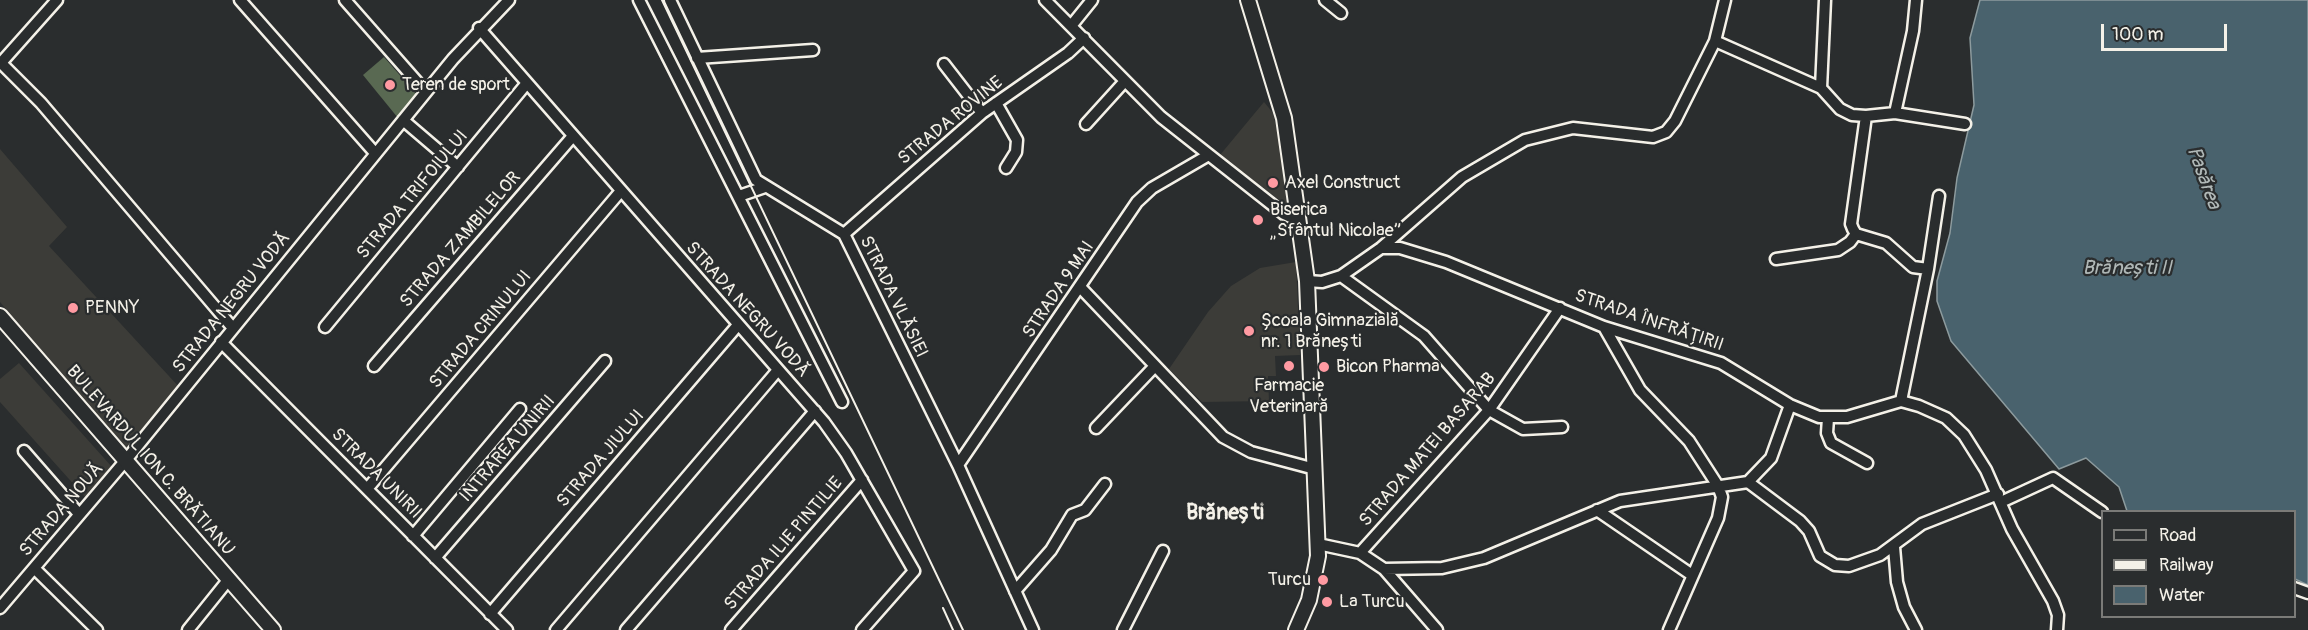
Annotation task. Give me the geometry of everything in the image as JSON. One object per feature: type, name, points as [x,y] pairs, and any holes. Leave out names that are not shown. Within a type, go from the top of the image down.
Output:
[{"type":"main road","points":[[1249,0],[1284,118],[1306,281],[1318,544],[1312,591],[1296,630]]},
{"type":"main road","name":"BULEVARDUL ION C. BRĂTIANU","points":[[0,316],[273,630]]},
{"type":"street","points":[[57,0],[1,64],[41,103],[232,327]]},
{"type":"street","points":[[240,0],[375,153]]},
{"type":"street","points":[[345,0],[426,92]]},
{"type":"street","name":"STRADA NEGRU VODĂ","points":[[126,460],[232,327],[479,28],[509,0]]},
{"type":"street","points":[[639,0],[842,402]]},
{"type":"street","name":"STRADA VLĂSIEI","points":[[670,0],[752,175],[765,187],[844,234],[958,465],[1033,630]]},
{"type":"street","points":[[1045,0],[1161,117],[1206,156],[1284,214],[1299,221]]},
{"type":"street","points":[[1071,26],[1092,0]]},
{"type":"street","points":[[1325,0],[1341,13]]},
{"type":"street","points":[[1306,281],[1322,282],[1341,276],[1381,248],[1444,190],[1480,165],[1525,140],[1573,128],[1653,137],[1666,132],[1675,122],[1715,41],[1725,0]]},
{"type":"street","points":[[1821,88],[1825,0]]},
{"type":"street","points":[[1895,113],[1910,52],[1916,0]]},
{"type":"street","name":"STRADA NEGRU VODĂ","points":[[479,28],[835,436],[914,571],[862,630]]},
{"type":"street","name":"STRADA ROVINE","points":[[844,234],[982,113],[1068,53],[1084,38]]},
{"type":"street","points":[[1715,41],[1821,88],[1840,109],[1852,115],[1866,117],[1895,113],[1965,124]]},
{"type":"street","points":[[697,58],[813,50]]},
{"type":"street","points":[[944,64],[982,113]]},
{"type":"street","points":[[1086,124],[1125,81]]},
{"type":"street","name":"STRADA TRIFOIULUI","points":[[325,327],[527,83]]},
{"type":"street","points":[[996,103],[1017,140],[1016,152],[1006,168]]},
{"type":"street","points":[[1866,117],[1851,224],[1856,234],[1886,243],[1907,264],[1928,270]]},
{"type":"street","points":[[403,120],[458,167]]},
{"type":"street","name":"STRADA ZAMBILELOR","points":[[374,366],[573,136]]},
{"type":"street","name":"STRADA 9 MAI","points":[[958,465],[1081,288],[1137,202],[1152,189],[1206,156]]},
{"type":"street","points":[[739,196],[765,187]]},
{"type":"street","name":"STRADA CRINULUI","points":[[367,489],[621,192]]},
{"type":"street","points":[[1939,196],[1928,270],[1901,401],[1934,412],[1956,426],[1972,446],[2012,529],[2053,601],[2058,615],[2057,630]]},
{"type":"street","points":[[1776,259],[1839,250],[1850,243],[1856,234]]},
{"type":"street","name":"STRADA ÎNFRĂȚIRII","points":[[1381,248],[1400,248],[1446,262],[1604,327],[1721,363],[1790,405],[1827,418],[1846,417],[1901,401]]},
{"type":"street","points":[[1341,276],[1424,336],[1489,410],[1523,429],[1562,427]]},
{"type":"street","points":[[1081,288],[1233,444],[1251,452],[1315,469]]},
{"type":"street","name":"STRADA MATEI BASARAB","points":[[1360,553],[1489,410],[1560,308]]},
{"type":"street","name":"STRADA JIULUI","points":[[490,614],[738,325]]},
{"type":"street","points":[[1604,327],[1640,390],[1689,441],[1718,486],[1722,497],[1718,518],[1669,630]]},
{"type":"street","name":"STRADA UNIRII","points":[[220,342],[507,630]]},
{"type":"street","name":"INTRAREA UNIRII","points":[[435,558],[605,361]]},
{"type":"street","points":[[1096,428],[1155,366]]},
{"type":"street","points":[[556,630],[778,370]]},
{"type":"street","points":[[1384,569],[1442,568],[1470,563],[1597,510],[1642,496],[1748,482],[1771,458],[1790,405]]},
{"type":"street","points":[[413,536],[520,409]]},
{"type":"street","points":[[626,630],[815,411]]},
{"type":"street","points":[[1827,418],[1827,433],[1831,443],[1867,463]]},
{"type":"street","points":[[24,451],[79,514]]},
{"type":"street","name":"STRADA NOUĂ","points":[[0,608],[126,460]]},
{"type":"street","points":[[1748,482],[1800,521],[1809,531],[1820,556],[1827,562],[1856,564],[1894,547],[1922,524],[1999,498],[2046,479],[2058,479],[2101,511]]},
{"type":"street","name":"STRADA ILIE PINTILIE","points":[[730,630],[862,480]]},
{"type":"street","points":[[1015,591],[1051,550],[1072,515],[1085,510],[1105,484]]},
{"type":"street","points":[[1597,510],[1692,575]]},
{"type":"street","points":[[1318,544],[1360,553],[1384,569],[1437,630]]},
{"type":"street","points":[[1894,547],[1897,582],[1904,607],[1916,630]]},
{"type":"street","points":[[1123,630],[1163,551]]},
{"type":"street","points":[[34,568],[97,630]]},
{"type":"street","points":[[188,630],[229,579]]},
{"type":"shaded area","name":"Axel Construct","points":[[1264,102],[1273,113],[1292,197],[1287,206],[1220,155]]},
{"type":"shaded area","points":[[0,149],[67,227],[49,246],[180,388],[127,452],[0,302]]},
{"type":"shaded area","points":[[1296,262],[1300,355],[1275,356],[1276,376],[1268,376],[1269,401],[1202,402],[1169,369],[1208,312],[1231,286],[1260,268]]},
{"type":"shaded area","points":[[19,363],[112,467],[86,498],[0,402],[0,379]]},
{"type":"green space","name":"Teren de sport","points":[[384,57],[418,96],[398,118],[363,75]]},
{"type":"water","name":"Brănești II","points":[[1980,0],[2308,0],[2308,585],[2296,579],[2296,510],[2127,510],[2119,487],[2086,458],[2059,469],[1951,341],[1937,301],[1937,281],[1950,233],[1957,178],[1974,105],[1970,38]]},
{"type":"railway","points":[[662,0],[963,630]]},
{"type":"railway","points":[[943,608],[953,630]]},
{"type":"place","name":"Teren de sport","points":[[390,85]]},
{"type":"place","name":"Axel Construct","points":[[1273,183]]},
{"type":"place","name":"Biserica „Sfântul Nicolae”","points":[[1258,220]]},
{"type":"place","name":"PENNY","points":[[73,308]]},
{"type":"place","name":"Școala Gimnazială nr. 1 Brănești","points":[[1249,331]]},
{"type":"place","name":"Farmacie Veterinară","points":[[1289,366]]},
{"type":"place","name":"Bicon Pharma","points":[[1324,367]]},
{"type":"place","name":"Turcu","points":[[1323,580]]},
{"type":"place","name":"La Turcu","points":[[1327,602]]},
{"type":"district","name":"Brănești","points":[[1225,514]]},
{"type":"water label","name":"Pasărea","points":[[2203,178]]}]
